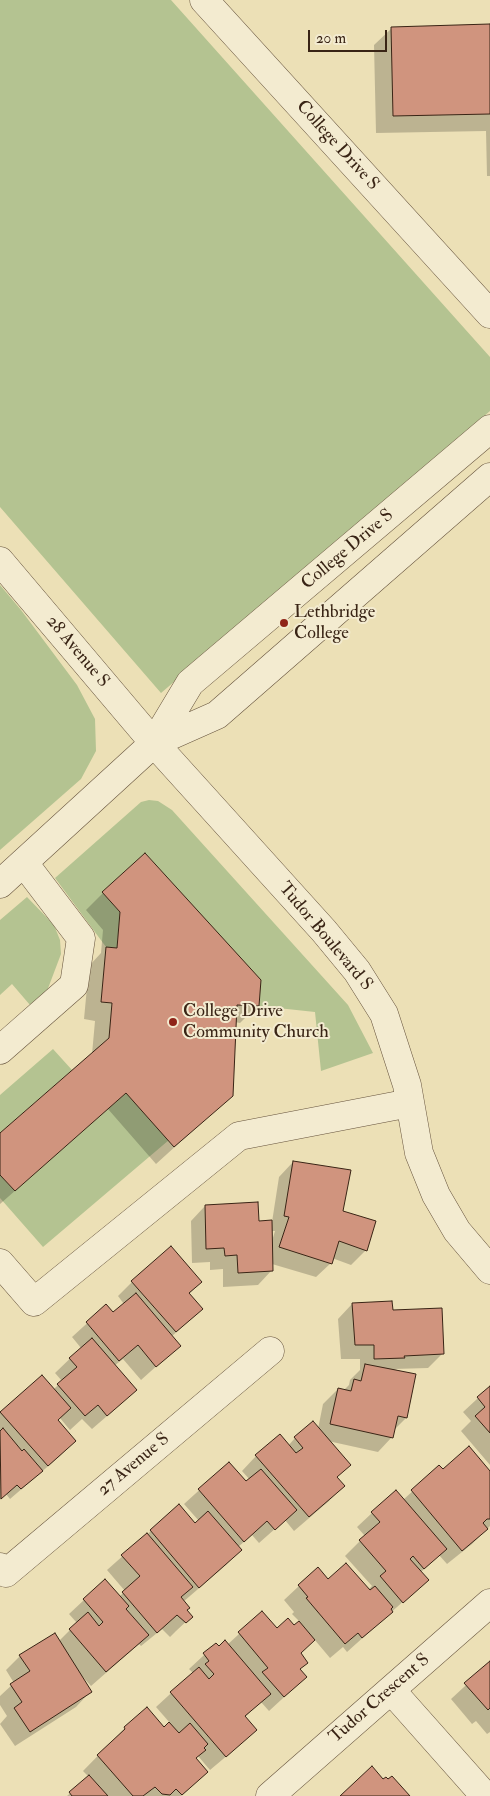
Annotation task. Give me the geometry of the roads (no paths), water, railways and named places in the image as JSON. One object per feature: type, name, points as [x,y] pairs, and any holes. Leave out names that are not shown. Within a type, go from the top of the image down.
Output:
[{"type":"street","name":"College Drive S","points":[[204,0],[490,314]]},
{"type":"street","name":"College Drive S","points":[[0,884],[154,743],[190,683],[490,429]]},
{"type":"street","name":"College Drive S","points":[[154,743],[217,715],[490,477]]},
{"type":"street","name":"28 Avenue S","points":[[0,561],[154,743]]},
{"type":"street","name":"Tudor Boulevard S","points":[[154,743],[324,931],[357,971],[384,1014],[407,1085],[420,1153],[436,1195],[457,1231],[490,1270]]},
{"type":"street","points":[[0,1050],[74,985],[80,938],[24,863]]},
{"type":"street","points":[[0,1263],[34,1302],[239,1136],[410,1103]]},
{"type":"street","name":"27 Avenue S","points":[[0,1567],[6,1574],[270,1351]]},
{"type":"street","name":"Tudor Crescent S","points":[[270,1796],[490,1603]]},
{"type":"street","points":[[390,1690],[485,1796]]},
{"type":"place","name":"Lethbridge College","points":[[284,623]]},
{"type":"place","name":"College Drive Community Church","points":[[173,1022]]}]
